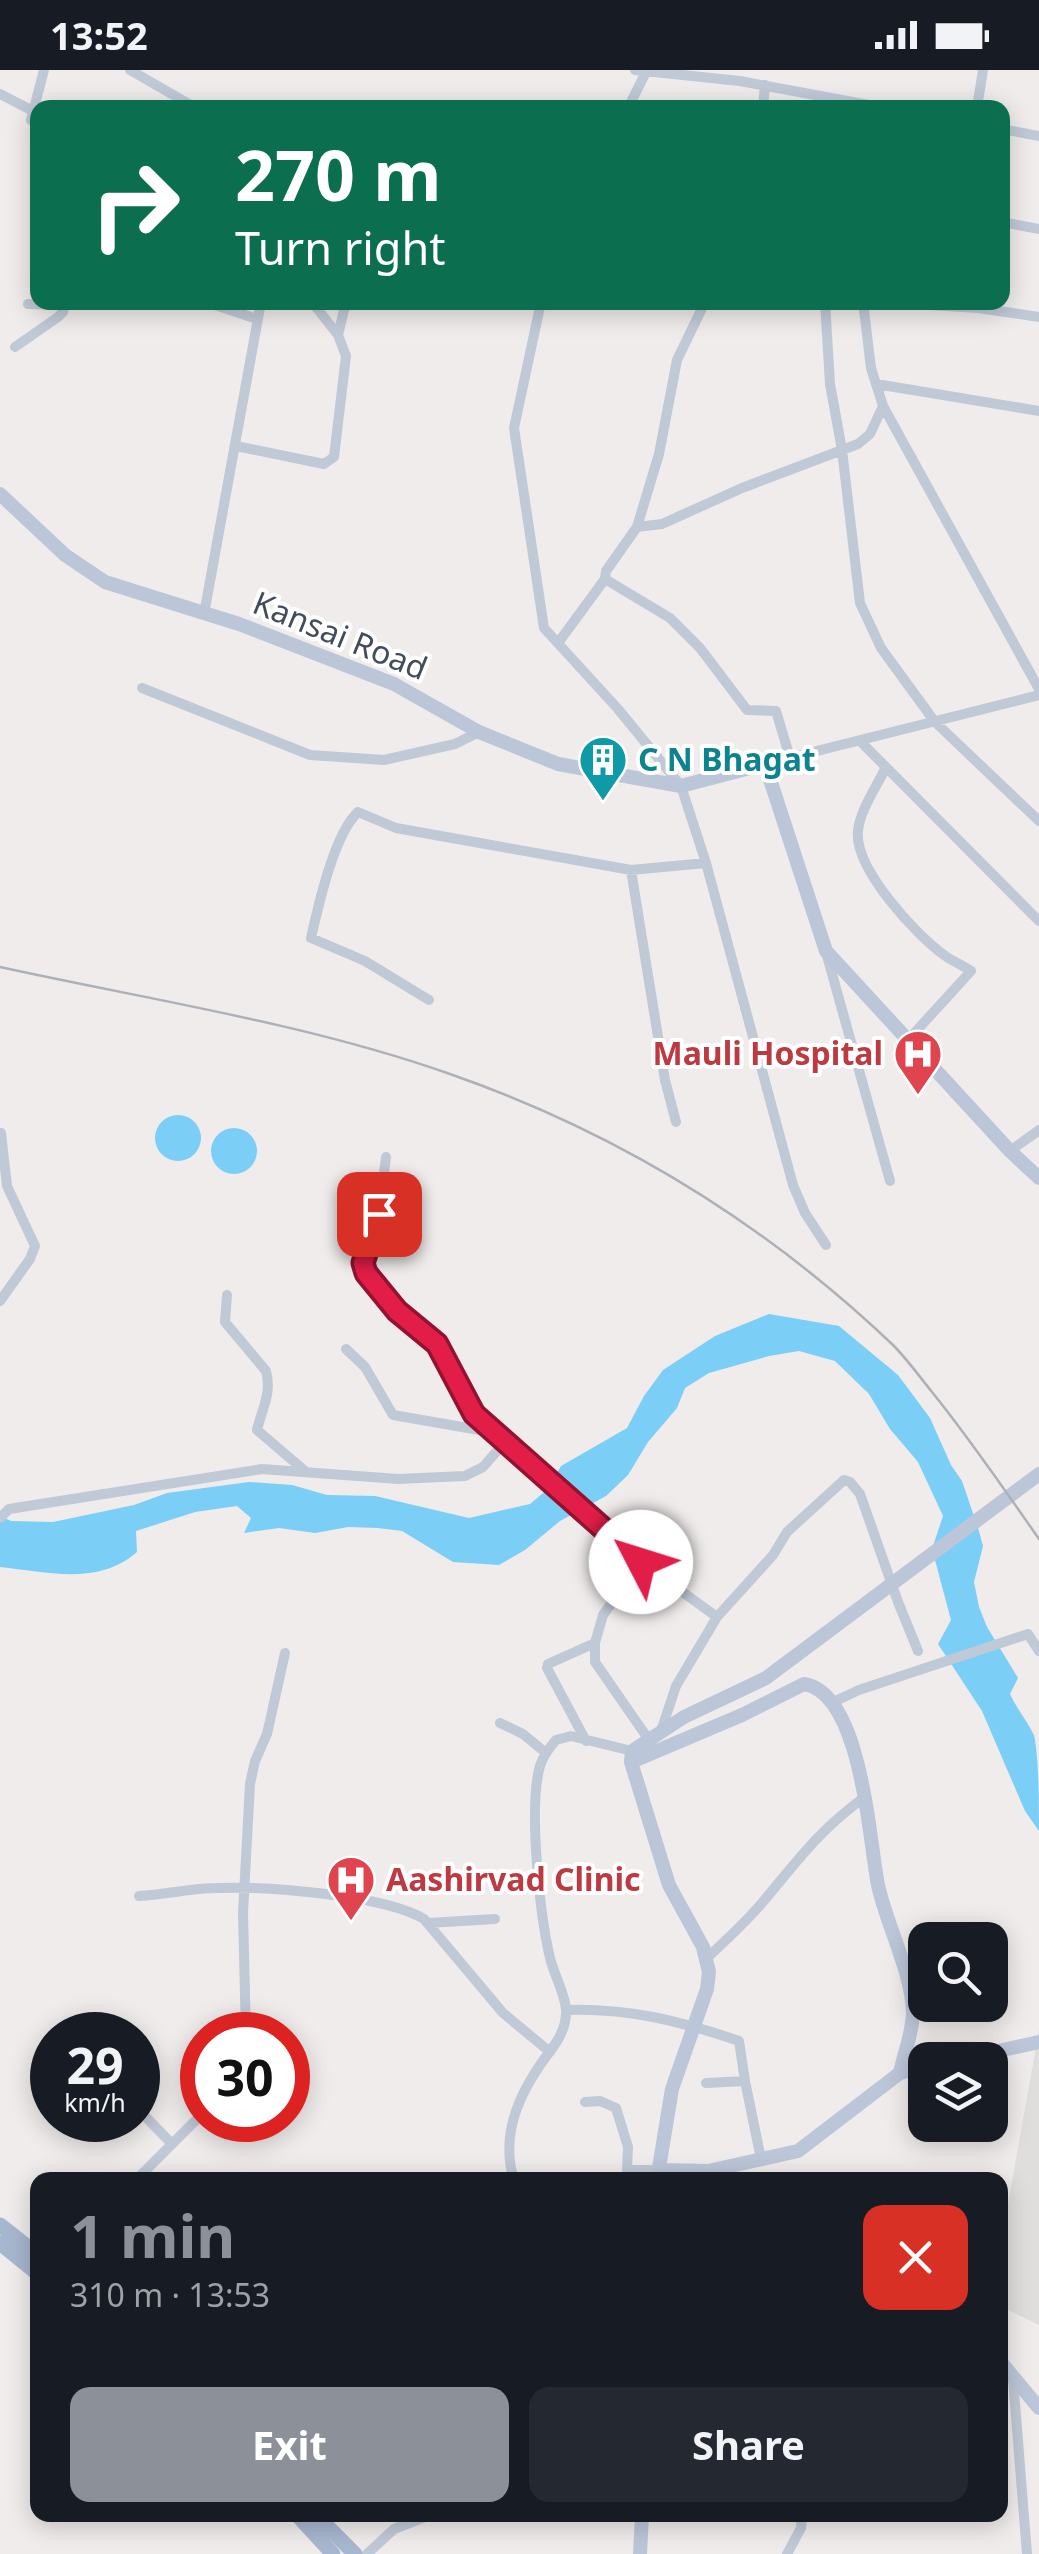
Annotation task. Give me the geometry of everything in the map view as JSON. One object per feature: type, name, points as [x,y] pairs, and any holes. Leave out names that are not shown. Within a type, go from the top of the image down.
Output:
[{"type":"main road","points":[[0,2225],[30,2249]]},
{"type":"main road","points":[[0,2243],[30,2267]]},
{"type":"main road","points":[[303,2522],[333,2554]]},
{"type":"main road","points":[[323,2522],[355,2554]]},
{"type":"street","points":[[36,100],[44,70]]},
{"type":"street","points":[[130,70],[182,100]]},
{"type":"street","points":[[978,100],[983,70]]},
{"type":"street","points":[[631,100],[640,71],[741,75],[827,100]]},
{"type":"street","points":[[764,100],[766,85]]},
{"type":"street","points":[[0,94],[30,109]]},
{"type":"street","points":[[1010,131],[1039,136]]},
{"type":"street","points":[[1010,224],[1039,229]]},
{"type":"street","points":[[15,347],[58,318],[62,310]]},
{"type":"street","points":[[230,310],[256,319]]},
{"type":"street","points":[[204,614],[259,310]]},
{"type":"street","points":[[236,446],[324,464],[334,457],[346,356],[338,335],[318,310]]},
{"type":"street","points":[[338,335],[344,310]]},
{"type":"street","points":[[539,310],[514,428],[544,628],[680,786],[706,863],[787,1166],[805,1213],[826,1245]]},
{"type":"street","points":[[558,644],[605,580],[606,571],[636,527],[659,454],[677,360],[702,310]]},
{"type":"street","points":[[825,310],[830,384],[860,603],[881,648],[935,722],[1039,821]]},
{"type":"street","points":[[680,786],[1039,692],[883,406],[864,310]]},
{"type":"street","points":[[992,310],[1039,317]]},
{"type":"street","points":[[876,384],[1039,411]]},
{"type":"street","points":[[636,527],[662,524],[864,440],[883,406]]},
{"type":"street","name":"Kansai Road","points":[[0,494],[66,555],[105,582],[394,684],[479,732],[558,764],[680,786]]},
{"type":"street","points":[[605,580],[670,618],[700,648],[748,710],[776,711],[790,758]]},
{"type":"street","points":[[142,688],[310,756],[384,760],[456,744],[479,732]]},
{"type":"street","points":[[860,741],[1039,921]]},
{"type":"street","points":[[765,764],[826,951],[890,1181]]},
{"type":"street","points":[[886,767],[857,832],[872,878],[944,956],[971,970],[908,1040]]},
{"type":"street","points":[[429,1000],[364,960],[312,938],[341,841],[358,812],[396,828],[631,870],[706,863]]},
{"type":"street","points":[[631,870],[665,1080],[676,1122]]},
{"type":"street","points":[[826,951],[1039,1178]]},
{"type":"street","points":[[1010,1151],[1039,1130]]},
{"type":"street","points":[[0,1300],[35,1246],[7,1186],[1,1133]]},
{"type":"street","points":[[386,1157],[379,1214],[363,1269],[397,1311],[437,1344],[466,1402],[492,1432],[592,1522],[717,1617]]},
{"type":"street","points":[[228,1295],[225,1322],[266,1370],[266,1405],[257,1430],[306,1472]]},
{"type":"street","points":[[346,1349],[365,1368],[393,1415],[492,1432]]},
{"type":"street","points":[[2,1512],[262,1469],[398,1478],[466,1476],[483,1467],[505,1442]]},
{"type":"street","points":[[631,1757],[684,1717],[766,1678],[1039,1474]]},
{"type":"street","points":[[655,1736],[676,1686],[717,1617],[773,1554],[787,1532],[844,1480],[860,1494],[918,1651]]},
{"type":"street","points":[[641,1562],[603,1615],[595,1644],[595,1662],[655,1736]]},
{"type":"street","points":[[831,1703],[1028,1634],[1039,1652]]},
{"type":"street","points":[[586,1741],[547,1668],[551,1662],[595,1644]]},
{"type":"street","points":[[246,2012],[244,1889],[252,1771],[267,1734],[284,1653]]},
{"type":"street","points":[[511,2172],[511,2119],[521,2095],[559,2042],[566,2010],[550,1962],[538,1874],[535,1809],[539,1768],[546,1753],[556,1740],[571,1736],[631,1757],[742,1715],[804,1684],[813,1685],[831,1703],[861,1768],[879,1888],[896,1938],[913,2013],[900,2073]]},
{"type":"street","points":[[500,1723],[523,1734],[546,1753]]},
{"type":"street","points":[[631,1757],[669,1885],[704,1947],[706,1959],[707,1989],[672,2089],[658,2172]]},
{"type":"street","points":[[706,1959],[760,1906],[804,1849],[866,1796]]},
{"type":"street","points":[[139,1896],[220,1887],[396,1906],[415,1913],[428,1923],[503,2013],[550,2052]]},
{"type":"street","points":[[428,1923],[495,1919]]},
{"type":"street","points":[[566,2010],[611,2009],[694,2026],[739,2040],[761,2159]]},
{"type":"street","points":[[1008,2049],[1039,2042]]},
{"type":"street","points":[[696,2172],[798,2151],[900,2073],[908,2071]]},
{"type":"street","points":[[706,2083],[745,2081]]},
{"type":"street","points":[[585,2102],[616,2108],[628,2147],[628,2170],[640,2172]]},
{"type":"street","points":[[160,2131],[172,2144]]},
{"type":"street","points":[[144,2172],[180,2136]]},
{"type":"street","points":[[1008,2371],[1039,2408]]},
{"type":"street","points":[[1014,2379],[1027,2554]]},
{"type":"street","points":[[367,2554],[394,2529],[412,2522]]},
{"type":"street","points":[[640,2554],[642,2522]]},
{"type":"street","points":[[786,2554],[801,2522]]},
{"type":"shaded area","points":[[1039,2030],[1039,2325],[1008,2310],[1008,2204]]},
{"type":"water","points":[[178,1115],[194,1122],[201,1138],[194,1154],[178,1161],[162,1154],[155,1138],[162,1122]]},
{"type":"water","points":[[234,1128],[250,1135],[257,1151],[250,1167],[234,1174],[218,1167],[211,1151],[218,1135]]},
{"type":"water","points":[[769,1314],[839,1326],[898,1375],[930,1418],[962,1481],[983,1546],[974,1582],[979,1607],[1018,1678],[1010,1694],[1034,1735],[1039,1831],[1025,1811],[982,1711],[938,1644],[951,1620],[932,1549],[943,1516],[918,1462],[890,1429],[869,1394],[835,1361],[799,1351],[709,1373],[685,1388],[677,1408],[648,1442],[628,1475],[606,1496],[560,1521],[525,1550],[499,1565],[453,1562],[402,1531],[348,1527],[315,1533],[279,1528],[244,1533],[251,1518],[237,1506],[195,1512],[136,1531],[137,1552],[106,1569],[72,1574],[0,1567],[0,1516],[11,1521],[53,1522],[134,1505],[167,1493],[249,1482],[292,1485],[327,1495],[375,1496],[469,1518],[530,1504],[548,1489],[561,1466],[627,1428],[663,1370],[715,1336]]},
{"type":"railway","points":[[0,967],[283,1026],[395,1056],[511,1097],[630,1153],[741,1221],[794,1260],[893,1345],[960,1428],[1039,1539]]},
{"type":"place","name":"C N Bhagat","points":[[603,802]]},
{"type":"place","name":"Mauli Hospital","points":[[918,1096]]},
{"type":"place","name":"Aashirvad Clinic","points":[[351,1922]]},
{"type":"route","points":[[379,1214],[363,1263],[366,1273],[397,1311],[437,1344],[474,1414],[641,1562]]}]
